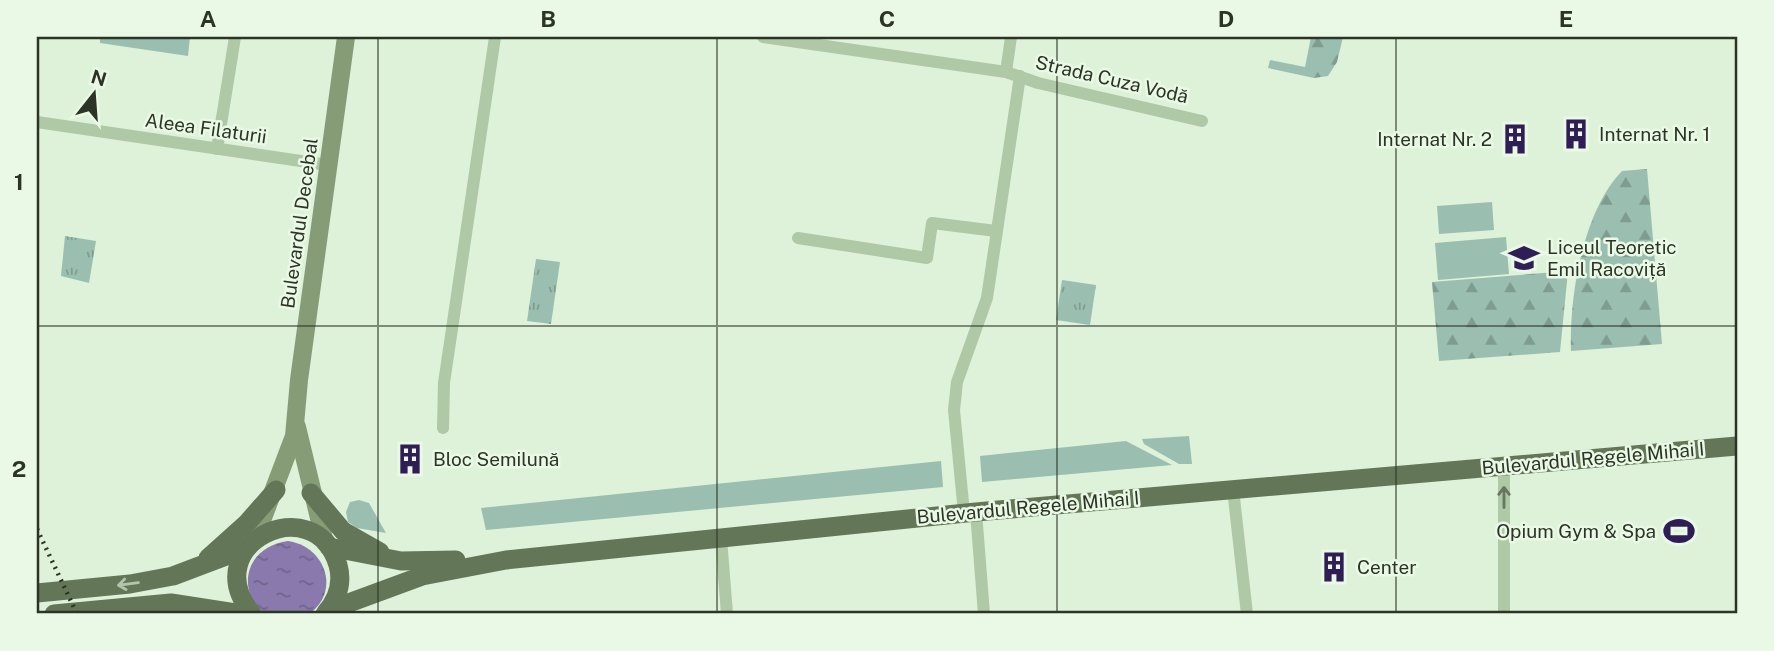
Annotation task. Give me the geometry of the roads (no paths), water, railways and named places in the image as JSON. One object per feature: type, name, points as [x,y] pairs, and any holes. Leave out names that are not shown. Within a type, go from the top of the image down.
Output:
[{"type":"main road","name":"Bulevardul Decebal","points":[[251,543],[276,490],[294,436],[346,37]]},
{"type":"main road","name":"Bulevardul Decebal","points":[[295,416],[327,545]]},
{"type":"main road","name":"Bulevardul Regele Mihai I","points":[[326,613],[407,582],[506,560],[970,512],[1737,446]]},
{"type":"main road","points":[[194,569],[239,530],[276,490]]},
{"type":"main road","points":[[312,493],[342,531],[401,561]]},
{"type":"main road","points":[[37,593],[130,584],[194,569],[251,543],[272,530],[291,527],[309,531],[327,545],[337,562],[340,579],[336,596],[326,613]]},
{"type":"main road","points":[[251,543],[237,576],[238,590],[252,614]]},
{"type":"main road","points":[[327,545],[401,561],[506,560]]},
{"type":"main road","points":[[363,614],[407,582]]},
{"type":"main road","points":[[54,614],[150,604],[242,614]]},
{"type":"street","points":[[217,149],[235,37]]},
{"type":"street","points":[[443,428],[444,383],[495,37]]},
{"type":"street","name":"Strada Cuza Vodă","points":[[763,37],[1006,72],[1202,121]]},
{"type":"street","points":[[1006,72],[1011,37]]},
{"type":"street","points":[[984,614],[954,410],[963,361],[987,298],[1020,76]]},
{"type":"street","name":"Aleea Filaturii","points":[[37,122],[328,165]]},
{"type":"street","points":[[798,238],[927,258],[932,223],[996,231]]},
{"type":"street","points":[[1504,466],[1504,614]]},
{"type":"street","points":[[1233,489],[1247,614]]},
{"type":"street","points":[[721,538],[727,614]]},
{"type":"water","points":[[288,541],[311,551],[319,560],[324,570],[325,593],[309,614],[264,614],[249,592],[250,569],[263,551],[274,544]]},
{"type":"railway","points":[[37,529],[77,614]]},
{"type":"place","name":"Internat Nr. 1","points":[[1576,134]]},
{"type":"place","name":"Internat Nr. 2","points":[[1515,139]]},
{"type":"place","name":"Liceul Teoretic Emil Racoviță","points":[[1524,258]]},
{"type":"place","name":"Bloc Semilună","points":[[410,459]]},
{"type":"place","name":"Opium Gym & Spa","points":[[1679,531]]},
{"type":"place","name":"Center","points":[[1334,567]]}]
